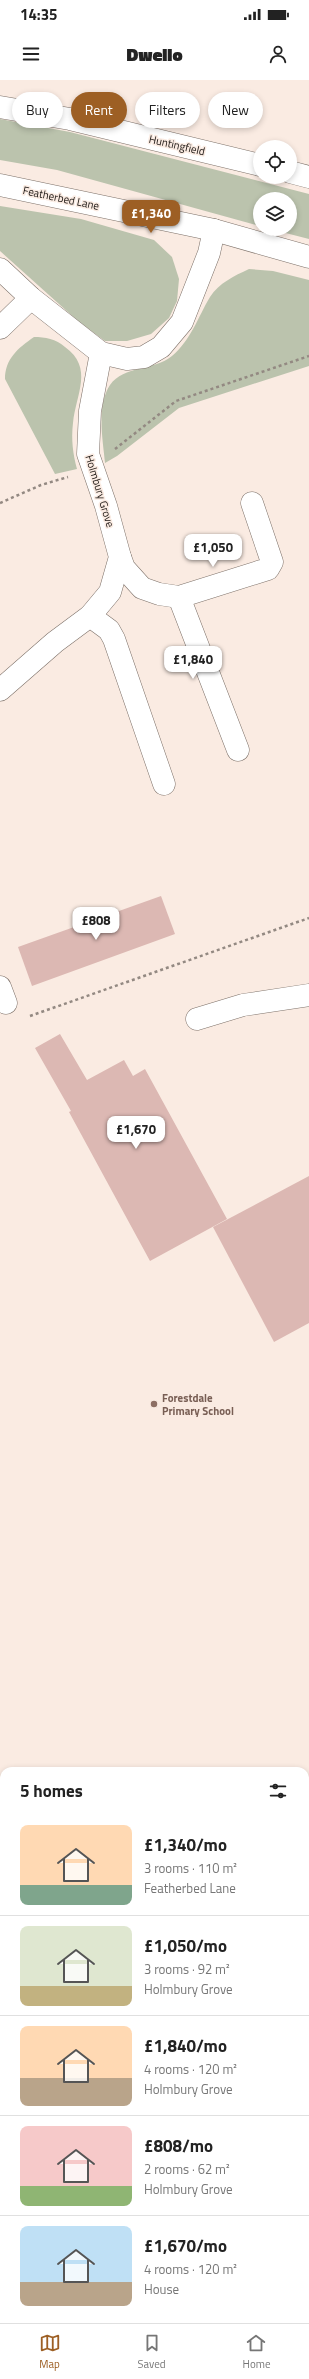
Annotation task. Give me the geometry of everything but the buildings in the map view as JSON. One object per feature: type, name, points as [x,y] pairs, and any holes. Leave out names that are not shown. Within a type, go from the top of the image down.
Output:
[{"type":"street","name":"Huntingfield","points":[[0,107],[70,119],[253,163]]},
{"type":"street","points":[[297,174],[309,177]]},
{"type":"street","name":"Featherbed Lane","points":[[0,185],[214,230],[309,257]]},
{"type":"street","points":[[0,269],[31,298],[101,352],[127,359],[144,357],[161,347],[182,322],[209,253],[214,230]]},
{"type":"street","points":[[0,328],[31,298]]},
{"type":"street","name":"Holmbury Grove","points":[[101,352],[90,411],[88,454],[124,568],[142,588],[159,594],[179,597],[268,569],[272,562],[252,503]]},
{"type":"street","points":[[0,690],[55,642],[90,616],[110,592],[120,557]]},
{"type":"street","points":[[179,597],[238,750]]},
{"type":"street","points":[[90,616],[109,630],[114,639],[164,784]]},
{"type":"street","points":[[196,1019],[243,1005],[309,995]]},
{"type":"path","points":[[0,503],[40,485],[93,470],[113,450],[176,401],[309,356]]},
{"type":"path","points":[[23,1018],[309,918]]},
{"type":"green space","points":[[0,119],[12,121],[12,128],[48,128],[70,132],[253,179],[253,184],[270,184],[309,194],[309,239],[297,236],[297,192],[253,192],[253,224],[57,170],[0,160]]},
{"type":"green space","points":[[0,206],[81,219],[154,240],[172,257],[179,279],[177,301],[169,318],[151,334],[127,341],[105,341],[79,322],[0,251]]},
{"type":"green space","points":[[249,269],[273,271],[309,280],[309,366],[179,408],[117,456],[105,463],[102,434],[102,413],[103,403],[110,385],[123,374],[157,364],[172,356],[179,350],[189,336],[214,292],[227,280]]},
{"type":"green space","points":[[34,337],[46,338],[58,342],[74,355],[79,364],[81,382],[72,435],[73,452],[77,469],[55,474],[5,379],[7,366],[10,360],[23,345]]},
{"type":"place","name":"Forestdale Primary School","points":[[154,1404]]}]
